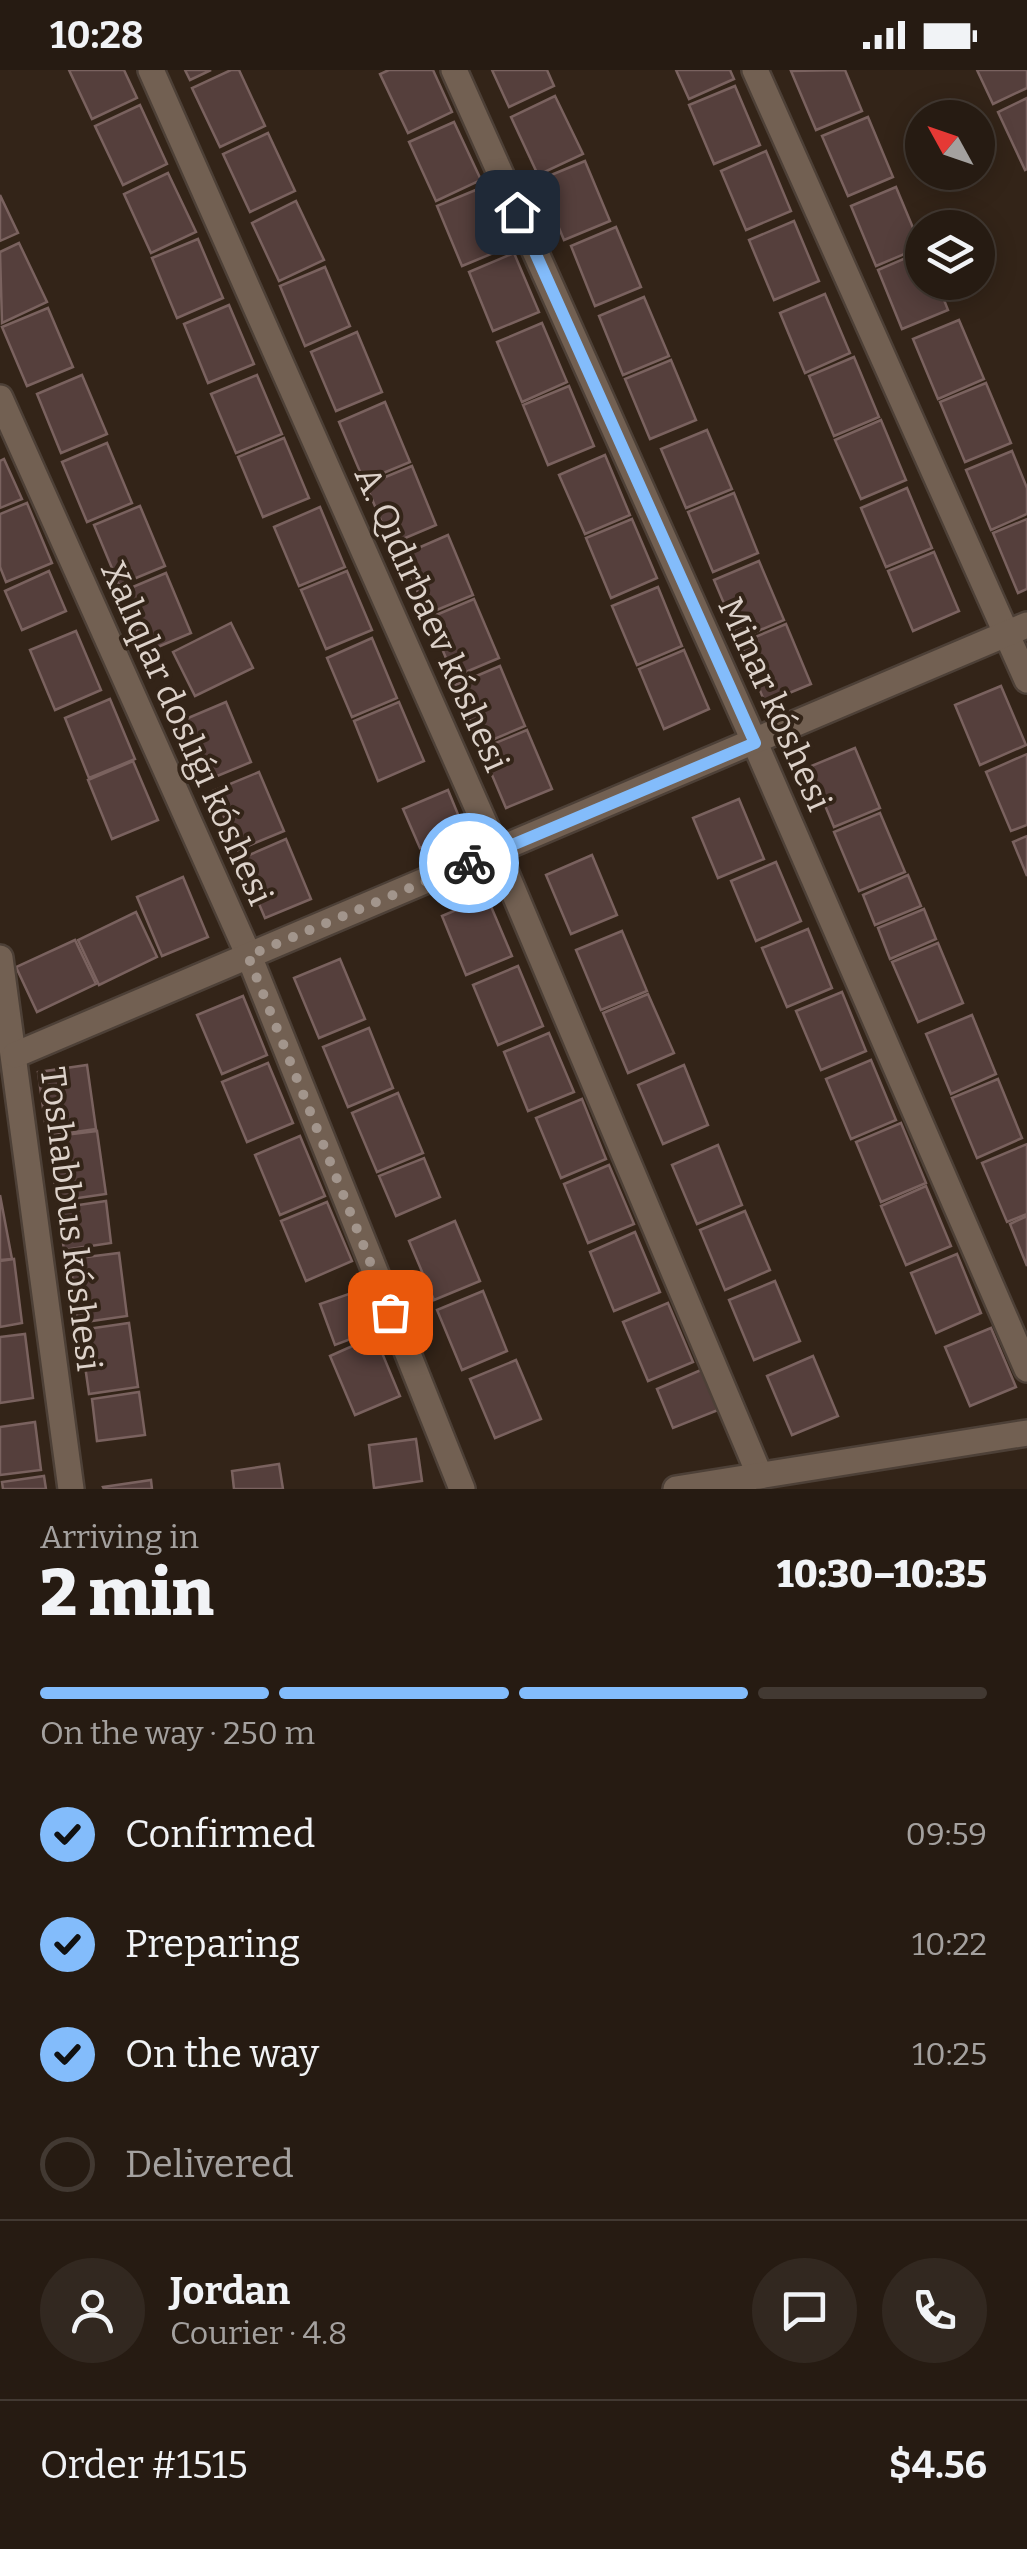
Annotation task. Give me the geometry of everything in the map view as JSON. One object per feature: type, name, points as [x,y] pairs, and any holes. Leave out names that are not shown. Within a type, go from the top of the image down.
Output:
[{"type":"street","name":"A. Qıdırbaev kóshesi","points":[[151,70],[496,852],[760,1476]]},
{"type":"street","name":"Minar kóshesi","points":[[454,70],[755,743],[1027,1369]]},
{"type":"street","points":[[755,70],[1017,629],[1027,680]]},
{"type":"street","name":"Xalıqlar doslıǵı kóshesi","points":[[0,398],[248,956],[462,1489]]},
{"type":"street","points":[[15,1054],[1017,629]]},
{"type":"street","name":"Toshabbus kóshesi","points":[[0,958],[70,1489]]},
{"type":"street","points":[[676,1489],[1027,1434]]},
{"type":"building","points":[[69,70],[124,70],[137,98],[92,119]]},
{"type":"building","points":[[185,70],[211,70],[190,80]]},
{"type":"building","points":[[239,70],[265,126],[220,147],[192,88]]},
{"type":"building","points":[[389,70],[433,70],[452,112],[408,133],[380,74]]},
{"type":"building","points":[[492,70],[547,70],[554,86],[509,107]]},
{"type":"building","points":[[676,70],[730,70],[734,79],[689,99]]},
{"type":"building","points":[[845,70],[862,111],[816,130],[791,71]]},
{"type":"building","points":[[977,70],[1027,70],[1027,88],[995,103]]},
{"type":"building","points":[[735,86],[760,145],[714,164],[689,105]]},
{"type":"building","points":[[555,96],[583,154],[538,175],[511,117]]},
{"type":"building","points":[[1027,98],[1027,169],[1025,170],[998,112]]},
{"type":"building","points":[[140,105],[167,164],[123,185],[95,126]]},
{"type":"building","points":[[868,117],[893,177],[848,196],[822,136]]},
{"type":"building","points":[[454,122],[481,180],[436,201],[409,142]]},
{"type":"building","points":[[268,133],[295,191],[250,212],[223,154]]},
{"type":"building","points":[[766,151],[791,211],[746,230],[721,171]]},
{"type":"building","points":[[585,161],[610,221],[564,240],[539,180]]},
{"type":"building","points":[[168,173],[196,232],[151,253],[124,194]]},
{"type":"building","points":[[483,187],[508,247],[462,266],[437,206]]},
{"type":"building","points":[[896,187],[906,210],[905,254],[876,266],[851,206]]},
{"type":"building","points":[[0,195],[18,233],[0,241]]},
{"type":"building","points":[[296,201],[324,260],[279,281],[252,223]]},
{"type":"building","points":[[794,221],[819,281],[774,300],[749,240]]},
{"type":"building","points":[[616,227],[641,287],[595,306],[571,246]]},
{"type":"building","points":[[198,239],[223,298],[177,318],[152,258]]},
{"type":"building","points":[[19,243],[47,302],[2,323],[0,252]]},
{"type":"building","points":[[514,253],[539,312],[493,331],[469,272]]},
{"type":"building","points":[[905,258],[905,300],[944,300],[948,310],[902,329],[878,270]]},
{"type":"building","points":[[325,267],[350,326],[305,346],[280,286]]},
{"type":"building","points":[[825,294],[850,353],[805,373],[780,313]]},
{"type":"building","points":[[644,297],[669,356],[623,375],[599,316]]},
{"type":"building","points":[[229,305],[254,364],[208,383],[184,324]]},
{"type":"building","points":[[48,308],[73,367],[27,386],[2,327]]},
{"type":"building","points":[[959,320],[984,379],[938,399],[913,339]]},
{"type":"building","points":[[542,323],[567,382],[522,402],[497,342]]},
{"type":"building","points":[[357,332],[382,392],[336,411],[311,352]]},
{"type":"building","points":[[854,357],[879,417],[834,436],[809,376]]},
{"type":"building","points":[[671,360],[696,420],[650,439],[625,379]]},
{"type":"building","points":[[82,375],[107,434],[61,453],[37,394]]},
{"type":"building","points":[[257,375],[282,434],[236,453],[211,394]]},
{"type":"building","points":[[986,383],[1011,443],[965,462],[940,402]]},
{"type":"building","points":[[569,386],[594,446],[548,465],[523,405]]},
{"type":"building","points":[[385,402],[410,462],[364,481],[339,422]]},
{"type":"building","points":[[881,420],[906,480],[861,499],[835,440]]},
{"type":"building","points":[[707,430],[732,489],[686,508],[661,449]]},
{"type":"building","points":[[284,438],[309,498],[263,517],[238,457]]},
{"type":"building","points":[[107,443],[132,503],[87,522],[62,462]]},
{"type":"building","points":[[1012,451],[1027,488],[1027,514],[991,530],[966,470]]},
{"type":"building","points":[[605,455],[630,515],[585,534],[559,475]]},
{"type":"building","points":[[4,459],[22,499],[0,508],[0,461]]},
{"type":"building","points":[[412,466],[436,525],[391,544],[366,485]]},
{"type":"building","points":[[907,488],[932,548],[886,567],[861,508]]},
{"type":"building","points":[[734,493],[758,553],[713,572],[688,512]]},
{"type":"building","points":[[27,503],[52,563],[6,582],[0,567],[0,514]]},
{"type":"building","points":[[140,506],[165,566],[119,585],[94,525]]},
{"type":"building","points":[[320,507],[345,567],[299,586],[274,527]]},
{"type":"building","points":[[632,519],[657,578],[611,598],[586,538]]},
{"type":"building","points":[[1027,519],[1027,589],[1018,593],[993,533]]},
{"type":"building","points":[[448,535],[473,595],[427,614],[402,555]]},
{"type":"building","points":[[934,552],[959,611],[913,631],[888,571]]},
{"type":"building","points":[[759,561],[784,620],[739,639],[714,580]]},
{"type":"building","points":[[49,571],[66,611],[22,630],[5,591]]},
{"type":"building","points":[[347,571],[372,630],[326,649],[301,590]]},
{"type":"building","points":[[166,573],[191,633],[146,652],[121,592]]},
{"type":"building","points":[[658,587],[682,646],[637,665],[612,606]]},
{"type":"building","points":[[474,599],[499,658],[454,677],[429,618]]},
{"type":"building","points":[[231,623],[253,668],[195,696],[173,652]]},
{"type":"building","points":[[786,624],[811,684],[765,703],[741,643]]},
{"type":"building","points":[[76,631],[101,690],[55,710],[30,650]]},
{"type":"building","points":[[372,638],[397,698],[352,717],[327,658]]},
{"type":"building","points":[[684,650],[709,709],[664,729],[639,669]]},
{"type":"building","points":[[500,666],[525,726],[480,745],[455,685]]},
{"type":"building","points":[[1001,686],[1026,745],[980,765],[955,705]]},
{"type":"building","points":[[110,699],[135,759],[89,778],[65,718]]},
{"type":"building","points":[[226,702],[251,762],[205,781],[181,721]]},
{"type":"building","points":[[399,702],[424,761],[378,781],[354,721]]},
{"type":"building","points":[[527,730],[552,789],[506,808],[481,749]]},
{"type":"building","points":[[855,748],[880,808],[834,827],[809,767]]},
{"type":"building","points":[[1027,754],[1027,825],[1011,831],[986,772]]},
{"type":"building","points":[[133,761],[158,820],[112,839],[88,780]]},
{"type":"building","points":[[259,772],[284,831],[238,850],[213,791]]},
{"type":"building","points":[[448,790],[464,829],[420,848],[403,809]]},
{"type":"building","points":[[739,799],[764,859],[718,878],[693,818]]},
{"type":"building","points":[[880,813],[905,872],[859,891],[834,832]]},
{"type":"building","points":[[1027,836],[1027,876],[1013,842]]},
{"type":"building","points":[[286,839],[311,899],[265,918],[240,859]]},
{"type":"building","points":[[592,855],[617,915],[571,934],[546,875]]},
{"type":"building","points":[[776,862],[801,921],[756,941],[731,881]]},
{"type":"building","points":[[908,875],[921,906],[875,925],[863,895]]},
{"type":"building","points":[[183,877],[208,937],[162,956],[137,897]]},
{"type":"building","points":[[487,897],[512,956],[466,975],[442,916]]},
{"type":"building","points":[[924,909],[936,939],[890,959],[878,928]]},
{"type":"building","points":[[136,912],[157,957],[99,985],[78,940]]},
{"type":"building","points":[[808,929],[832,988],[787,1007],[762,948]]},
{"type":"building","points":[[622,931],[647,991],[601,1010],[576,950]]},
{"type":"building","points":[[75,940],[96,984],[37,1012],[16,967]]},
{"type":"building","points":[[938,943],[963,1003],[918,1022],[892,962]]},
{"type":"building","points":[[340,959],[365,1019],[319,1038],[294,978]]},
{"type":"building","points":[[518,966],[543,1026],[498,1045],[473,985]]},
{"type":"building","points":[[842,992],[866,1051],[821,1070],[796,1011]]},
{"type":"building","points":[[648,994],[674,1053],[628,1073],[603,1013]]},
{"type":"building","points":[[243,996],[267,1055],[222,1074],[197,1015]]},
{"type":"building","points":[[972,1015],[996,1074],[951,1094],[926,1034]]},
{"type":"building","points":[[369,1028],[393,1088],[348,1107],[323,1047]]},
{"type":"building","points":[[549,1033],[574,1092],[528,1111],[504,1052]]},
{"type":"building","points":[[871,1060],[896,1120],[851,1139],[826,1079]]},
{"type":"building","points":[[268,1063],[293,1123],[247,1142],[222,1082]]},
{"type":"building","points":[[87,1065],[96,1129],[47,1136],[38,1072]]},
{"type":"building","points":[[684,1065],[708,1125],[663,1144],[638,1085]]},
{"type":"building","points":[[998,1079],[1022,1138],[977,1158],[952,1098]]},
{"type":"building","points":[[398,1093],[423,1153],[377,1172],[352,1113]]},
{"type":"building","points":[[582,1099],[606,1159],[561,1178],[536,1118]]},
{"type":"building","points":[[901,1123],[926,1183],[881,1202],[856,1142]]},
{"type":"building","points":[[97,1131],[106,1194],[57,1201],[48,1137]]},
{"type":"building","points":[[300,1136],[325,1196],[280,1215],[255,1155]]},
{"type":"building","points":[[1027,1144],[1027,1214],[1007,1222],[982,1163]]},
{"type":"building","points":[[718,1145],[742,1205],[697,1224],[672,1165]]},
{"type":"building","points":[[424,1158],[440,1197],[396,1216],[379,1176]]},
{"type":"building","points":[[609,1165],[634,1224],[588,1243],[564,1184]]},
{"type":"building","points":[[926,1186],[951,1246],[906,1265],[881,1206]]},
{"type":"building","points":[[0,1195],[12,1259],[0,1260]]},
{"type":"building","points":[[106,1201],[111,1243],[64,1250],[58,1208]]},
{"type":"building","points":[[327,1202],[352,1261],[306,1281],[281,1221]]},
{"type":"building","points":[[745,1211],[770,1270],[725,1290],[700,1230]]},
{"type":"building","points":[[1027,1216],[1027,1266],[1010,1224]]},
{"type":"building","points":[[455,1221],[480,1281],[434,1300],[409,1241]]},
{"type":"building","points":[[635,1232],[660,1292],[614,1311],[590,1252]]},
{"type":"building","points":[[119,1253],[127,1316],[78,1323],[70,1259]]},
{"type":"building","points":[[957,1254],[981,1313],[936,1333],[911,1273]]},
{"type":"building","points":[[14,1259],[22,1323],[0,1327],[0,1261]]},
{"type":"building","points":[[775,1281],[800,1341],[754,1360],[729,1300]]},
{"type":"building","points":[[366,1288],[380,1328],[335,1345],[320,1304]]},
{"type":"building","points":[[483,1291],[507,1351],[462,1370],[437,1310]]},
{"type":"building","points":[[668,1303],[693,1362],[648,1381],[623,1322]]},
{"type":"building","points":[[129,1323],[138,1387],[89,1394],[80,1330]]},
{"type":"building","points":[[991,1328],[1016,1387],[970,1406],[945,1347]]},
{"type":"building","points":[[25,1334],[33,1398],[0,1403],[0,1337]]},
{"type":"building","points":[[375,1336],[400,1396],[355,1415],[330,1356]]},
{"type":"building","points":[[813,1356],[838,1416],[792,1435],[767,1376]]},
{"type":"building","points":[[516,1360],[541,1419],[495,1438],[470,1379]]},
{"type":"building","points":[[701,1370],[718,1410],[673,1428],[657,1389]]},
{"type":"building","points":[[139,1392],[145,1435],[97,1441],[92,1399]]},
{"type":"building","points":[[35,1422],[41,1470],[0,1475],[0,1427]]},
{"type":"building","points":[[416,1439],[422,1481],[374,1488],[369,1445]]},
{"type":"building","points":[[279,1464],[283,1489],[234,1489],[232,1471]]},
{"type":"building","points":[[44,1476],[46,1489],[3,1489],[2,1482]]},
{"type":"building","points":[[151,1480],[152,1489],[103,1487]]},
{"type":"way so far","points":[[390,1312],[248,956],[469,863]]},
{"type":"route","points":[[469,863],[755,743],[517,212]]}]
